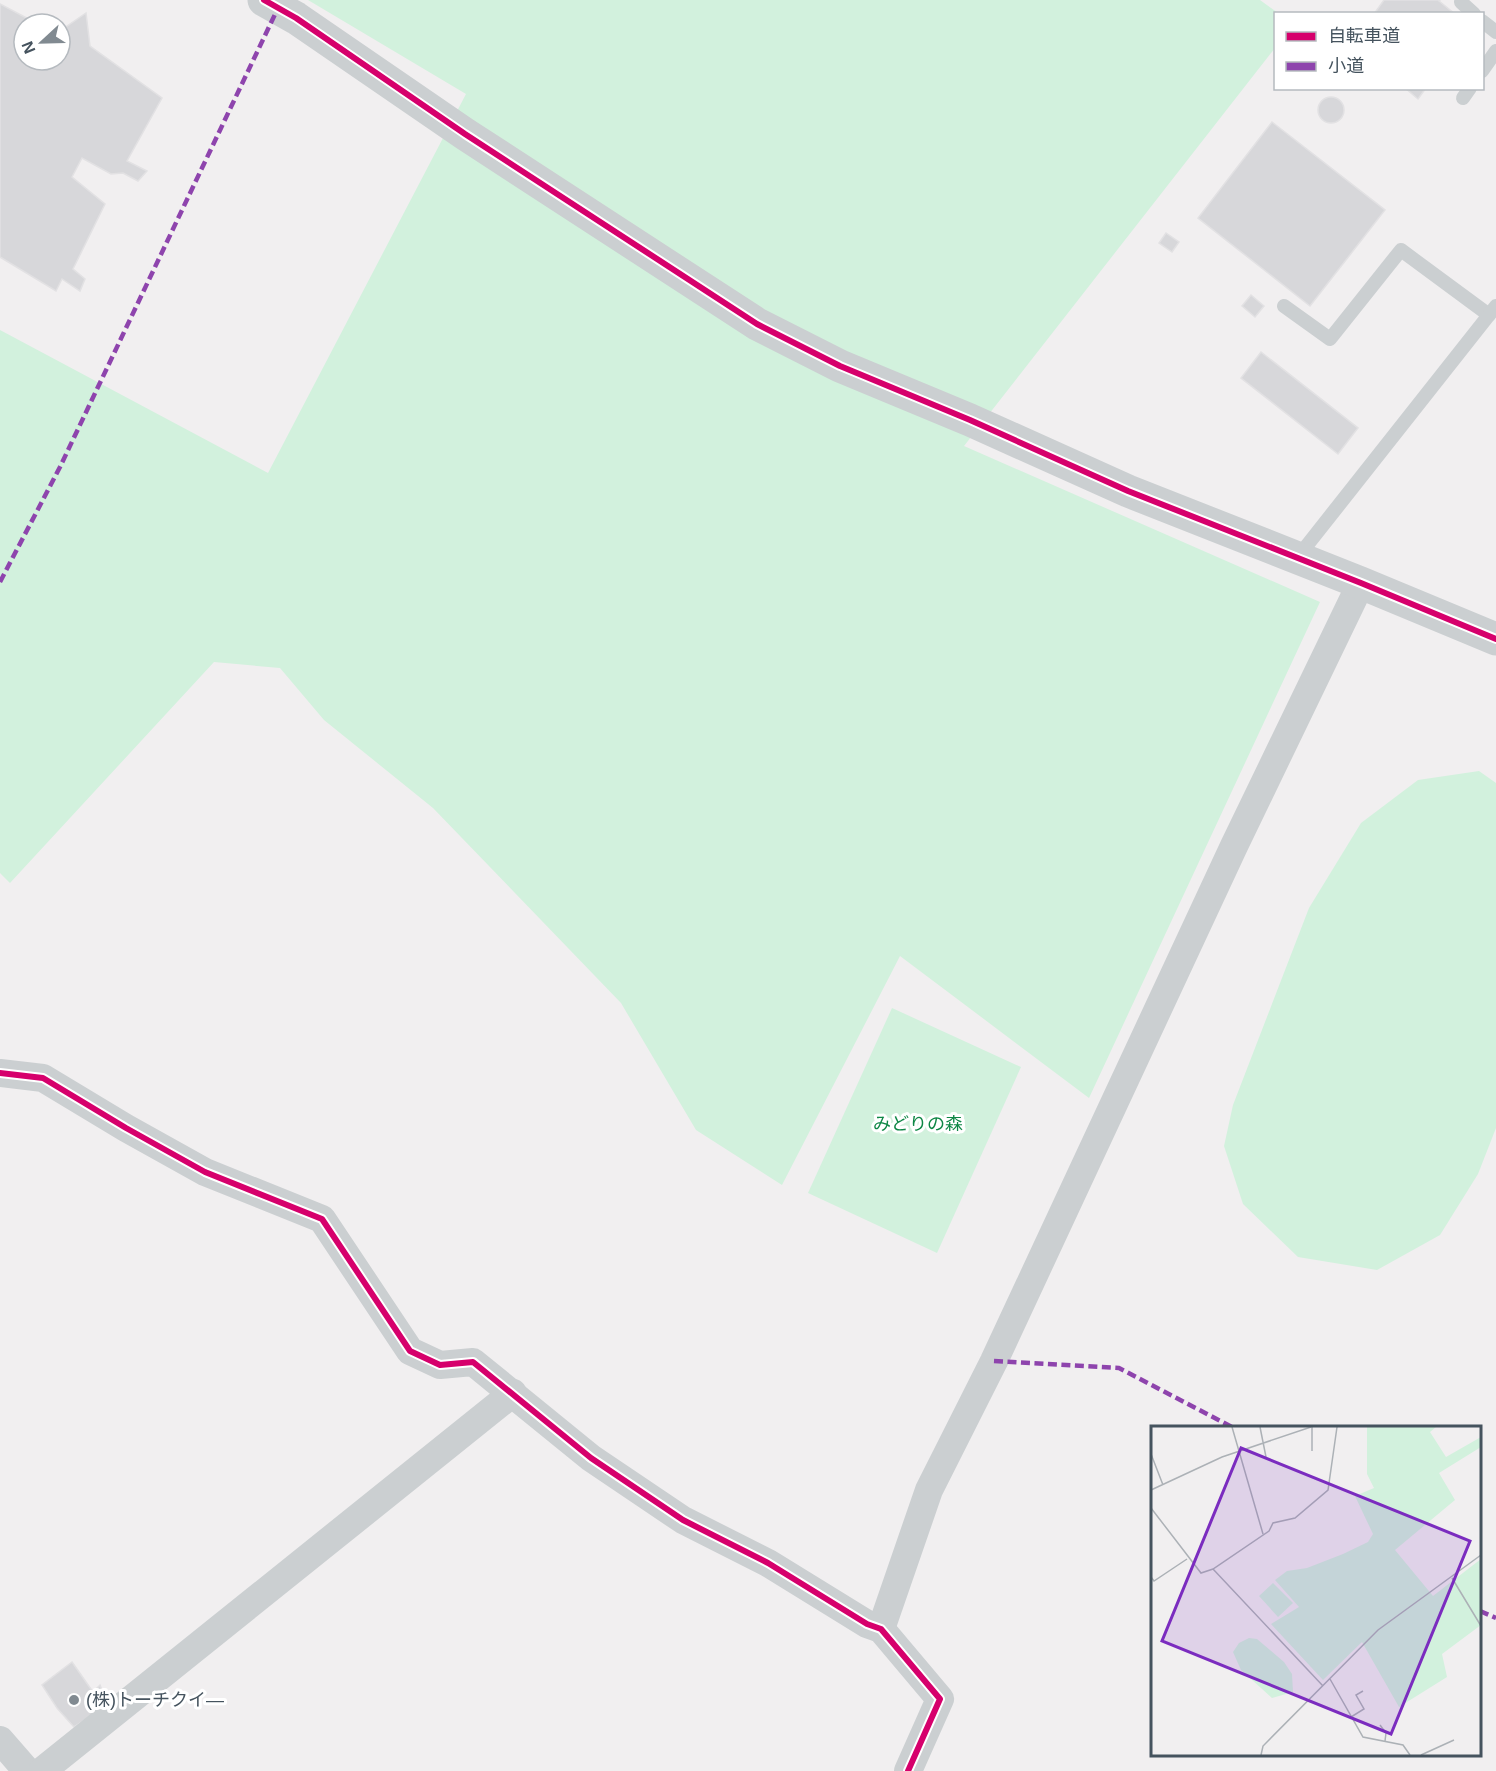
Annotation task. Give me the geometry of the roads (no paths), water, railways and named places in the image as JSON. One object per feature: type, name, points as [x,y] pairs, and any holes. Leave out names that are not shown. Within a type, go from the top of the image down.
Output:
[{"type":"street","points":[[264,0],[303,9],[465,134],[757,324],[840,366],[970,420],[1128,492],[1361,583],[1496,639]]},
{"type":"street","points":[[881,1629],[929,1490],[994,1360],[1234,846],[1361,583]]},
{"type":"street","points":[[0,1073],[43,1078],[126,1128],[206,1172],[322,1219],[410,1351],[440,1365],[473,1362],[591,1458],[684,1520],[768,1563],[867,1624],[881,1629],[940,1699],[908,1771]]},
{"type":"street","points":[[42,1771],[513,1393]]},
{"type":"street","points":[[0,1740],[27,1771]]},
{"type":"lane","points":[[1461,2],[1472,12]]},
{"type":"lane","points":[[1484,23],[1496,32]]},
{"type":"lane","points":[[1484,67],[1496,51]]},
{"type":"lane","points":[[1284,306],[1330,339],[1401,250],[1492,310],[1297,558]]},
{"type":"place","name":"(株)トーチクイ―","points":[[74,1700]]},
{"type":"park label","name":"みどりの森","points":[[918,1124]]}]
